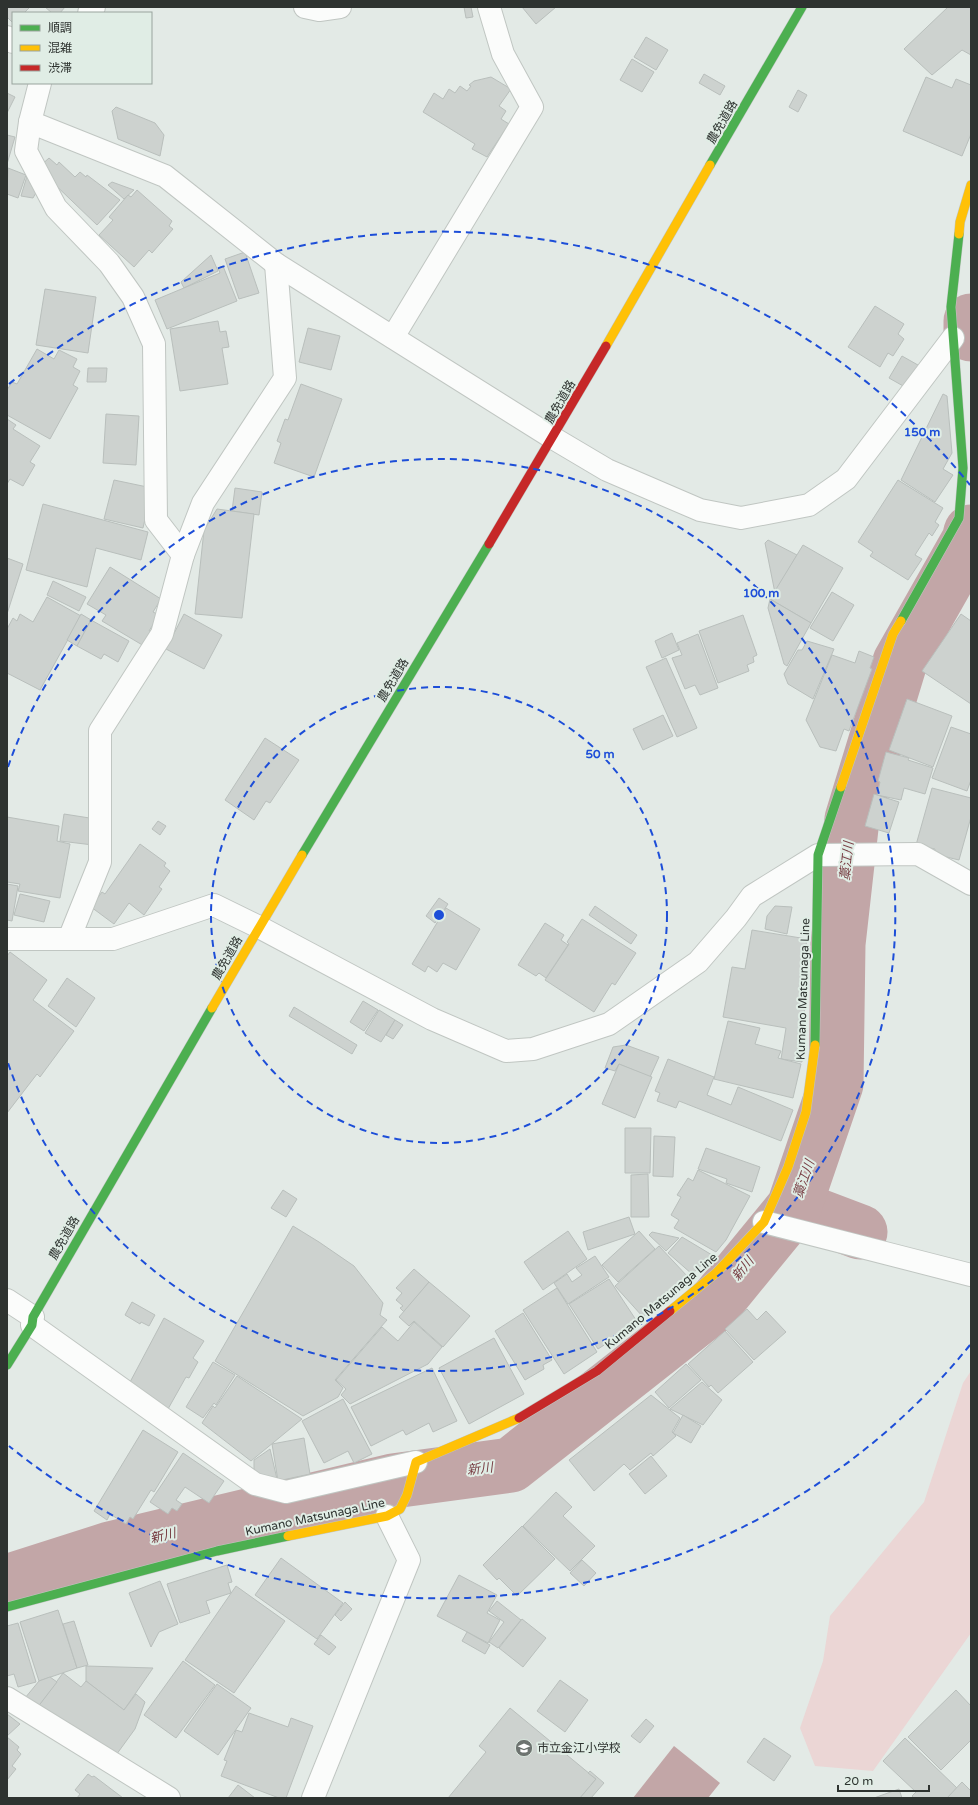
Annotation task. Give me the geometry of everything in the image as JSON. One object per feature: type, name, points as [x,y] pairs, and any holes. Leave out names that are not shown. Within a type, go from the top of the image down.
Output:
[{"type":"main road","name":"農免道路","points":[[7,1365],[259,927],[553,438],[802,7]]},
{"type":"main road","name":"Kumano Matsunaga Line","points":[[7,1607],[217,1551],[387,1516],[400,1509],[407,1495],[414,1466],[527,1414],[598,1371],[716,1273],[764,1222],[788,1167],[806,1112],[815,1049],[837,855],[893,634],[958,518],[966,495],[951,307],[960,222],[971,185]]},
{"type":"street","points":[[305,7],[319,10],[340,7]]},
{"type":"street","points":[[393,337],[532,107],[503,54],[489,7]]},
{"type":"street","points":[[40,84],[30,122],[26,151],[56,208],[109,263],[132,296],[154,344],[156,520],[183,555]]},
{"type":"street","points":[[30,122],[165,176],[276,264],[553,438],[607,470],[700,510],[742,518],[809,505],[846,479],[953,338]]},
{"type":"street","points":[[69,939],[100,862],[100,731],[162,634],[183,555],[203,502],[285,378],[276,264]]},
{"type":"street","points":[[7,939],[113,939],[214,905],[259,927],[432,1020],[506,1051],[533,1050],[609,1024],[698,962],[736,918],[752,896],[837,855],[918,854],[971,884]]},
{"type":"street","points":[[764,1222],[971,1275]]},
{"type":"street","points":[[7,1300],[32,1321],[255,1484],[286,1492],[414,1466]]},
{"type":"street","points":[[313,1798],[409,1560],[387,1516]]},
{"type":"street","points":[[7,1698],[169,1798]]},
{"type":"shaded area","points":[[971,1371],[971,1633],[873,1771],[815,1766],[800,1728],[823,1661],[830,1616],[924,1502],[963,1383]]},
{"type":"shaded area","points":[[674,1746],[720,1783],[708,1798],[633,1798]]},
{"type":"building","points":[[7,7],[30,7],[25,12],[12,12],[12,22],[7,17]]},
{"type":"building","points":[[45,7],[65,7],[61,12],[51,12]]},
{"type":"building","points":[[464,7],[471,7],[473,17],[466,18]]},
{"type":"building","points":[[522,7],[556,7],[536,24]]},
{"type":"building","points":[[948,7],[971,7],[971,55],[962,50],[932,75],[904,49]]},
{"type":"building","points":[[646,37],[668,50],[656,70],[634,57]]},
{"type":"building","points":[[632,59],[654,72],[642,92],[620,80]]},
{"type":"building","points":[[704,74],[725,86],[720,95],[699,83]]},
{"type":"building","points":[[491,77],[511,89],[499,106],[506,111],[501,119],[509,124],[487,157],[472,149],[475,144],[423,112],[434,93],[443,99],[449,89],[455,93],[460,86],[467,91],[471,86],[469,85],[474,81]]},
{"type":"building","points":[[926,77],[952,88],[956,79],[971,85],[971,134],[962,156],[903,131]]},
{"type":"building","points":[[798,90],[807,95],[798,112],[789,107]]},
{"type":"building","points":[[7,93],[15,97],[7,113]]},
{"type":"building","points":[[116,107],[155,123],[164,135],[160,156],[118,139],[112,111]]},
{"type":"building","points":[[7,135],[15,137],[7,164]]},
{"type":"building","points":[[49,158],[57,165],[59,162],[75,177],[80,172],[86,177],[87,175],[120,200],[97,225],[46,176],[39,167]]},
{"type":"building","points":[[8,168],[26,175],[18,198],[7,194]]},
{"type":"building","points":[[27,176],[37,191],[33,198],[21,196]]},
{"type":"building","points":[[112,182],[134,190],[124,199],[108,185]]},
{"type":"building","points":[[137,190],[172,221],[169,226],[173,229],[152,253],[149,250],[134,267],[99,235],[113,220],[109,217],[128,195],[131,197]]},
{"type":"building","points":[[245,252],[259,293],[239,299],[225,259]]},
{"type":"building","points":[[211,255],[218,271],[184,288],[181,282]]},
{"type":"building","points":[[223,266],[237,301],[167,329],[155,300],[220,273],[218,268]]},
{"type":"building","points":[[45,289],[96,297],[88,353],[36,345]]},
{"type":"building","points":[[875,306],[904,324],[898,334],[904,339],[893,356],[888,353],[880,367],[848,347]]},
{"type":"building","points":[[218,321],[220,332],[226,331],[229,347],[222,348],[228,384],[180,391],[170,329]]},
{"type":"building","points":[[308,328],[340,336],[331,370],[299,362]]},
{"type":"building","points":[[37,349],[54,359],[59,350],[77,359],[73,367],[80,371],[73,385],[78,388],[50,439],[7,415],[7,390],[12,382],[17,384]]},
{"type":"building","points":[[902,356],[925,369],[912,391],[889,378]]},
{"type":"building","points":[[88,368],[107,368],[106,382],[87,382]]},
{"type":"building","points":[[301,384],[342,399],[314,477],[274,463],[281,443],[277,441],[285,419],[288,420]]},
{"type":"building","points":[[943,394],[947,396],[952,453],[943,469],[953,475],[935,502],[901,480]]},
{"type":"building","points":[[106,414],[139,416],[136,465],[103,463]]},
{"type":"building","points":[[7,419],[16,425],[13,429],[40,446],[30,462],[35,465],[23,486],[10,479],[7,484]]},
{"type":"building","points":[[114,480],[152,488],[143,528],[104,519]]},
{"type":"building","points":[[898,480],[943,508],[935,522],[939,525],[932,536],[929,533],[915,555],[922,559],[908,580],[870,556],[873,552],[858,542]]},
{"type":"building","points":[[235,488],[262,492],[259,515],[232,511]]},
{"type":"building","points":[[43,504],[148,532],[141,560],[96,548],[87,587],[26,570]]},
{"type":"building","points":[[217,509],[254,514],[242,618],[195,614],[204,530]]},
{"type":"building","points":[[768,540],[797,555],[775,593],[765,543]]},
{"type":"building","points":[[803,545],[843,568],[811,623],[770,599]]},
{"type":"building","points":[[7,558],[23,564],[7,614]]},
{"type":"building","points":[[110,567],[161,599],[153,612],[159,615],[149,631],[152,633],[144,646],[102,621],[106,615],[87,604]]},
{"type":"building","points":[[53,581],[86,597],[79,611],[47,595]]},
{"type":"building","points":[[832,592],[854,605],[833,641],[810,628]]},
{"type":"building","points":[[47,597],[81,616],[40,690],[7,673],[7,629],[13,618],[17,621],[20,614],[33,622]]},
{"type":"building","points":[[770,599],[811,623],[787,666],[784,664],[768,608]]},
{"type":"building","points":[[81,614],[91,620],[77,646],[67,640]]},
{"type":"building","points":[[184,614],[222,635],[204,669],[166,649]]},
{"type":"building","points":[[961,614],[971,621],[971,704],[922,671]]},
{"type":"building","points":[[743,615],[757,655],[753,657],[754,662],[747,665],[749,671],[718,683],[699,631]]},
{"type":"building","points":[[91,620],[129,641],[118,662],[104,654],[101,659],[77,646]]},
{"type":"building","points":[[672,633],[679,650],[662,658],[655,641]]},
{"type":"building","points":[[698,634],[718,688],[700,695],[695,685],[685,689],[672,658],[682,655],[677,643]]},
{"type":"building","points":[[807,641],[834,649],[813,699],[788,684],[784,674],[798,650],[802,650]]},
{"type":"building","points":[[859,651],[874,657],[870,668],[872,669],[849,731],[844,729],[836,751],[820,747],[806,720],[832,655],[855,663]]},
{"type":"building","points":[[666,658],[697,728],[677,737],[646,667]]},
{"type":"building","points":[[907,699],[952,716],[933,767],[889,750]]},
{"type":"building","points":[[663,715],[673,736],[643,750],[633,729]]},
{"type":"building","points":[[951,727],[971,734],[971,780],[967,791],[932,778]]},
{"type":"building","points":[[265,738],[299,760],[270,803],[266,801],[254,820],[225,800]]},
{"type":"building","points":[[886,752],[909,758],[908,760],[933,768],[925,794],[904,788],[901,800],[877,795],[880,782],[878,781]]},
{"type":"building","points":[[932,788],[971,798],[971,817],[959,860],[934,854],[935,849],[916,845]]},
{"type":"building","points":[[874,794],[899,802],[889,833],[865,826]]},
{"type":"building","points":[[64,814],[96,819],[93,845],[60,841]]},
{"type":"building","points":[[7,817],[59,826],[57,841],[70,844],[60,898],[18,891],[20,884],[7,882]]},
{"type":"building","points":[[158,821],[166,826],[160,835],[152,829]]},
{"type":"building","points":[[140,844],[166,863],[164,866],[170,871],[159,887],[162,889],[144,915],[129,903],[114,924],[91,907],[102,892],[105,894]]},
{"type":"building","points":[[7,884],[18,886],[12,921],[7,920]]},
{"type":"building","points":[[20,894],[50,901],[44,922],[14,915]]},
{"type":"building","points":[[439,898],[448,904],[435,923],[426,916]]},
{"type":"building","points":[[595,906],[637,935],[631,944],[589,915]]},
{"type":"building","points":[[775,906],[792,907],[787,934],[765,929],[767,916]]},
{"type":"building","points":[[446,908],[480,929],[456,970],[443,963],[437,972],[428,966],[425,972],[412,964]]},
{"type":"building","points":[[582,919],[636,953],[615,985],[612,983],[594,1012],[545,980],[569,944],[567,942]]},
{"type":"building","points":[[545,923],[564,935],[561,940],[568,945],[546,978],[539,973],[536,976],[518,965]]},
{"type":"building","points":[[752,930],[807,939],[805,952],[804,1045],[802,1062],[781,1059],[786,1028],[723,1017],[732,967],[745,969]]},
{"type":"building","points":[[10,952],[47,980],[33,1000],[74,1031],[40,1077],[37,1074],[7,1113],[7,956]]},
{"type":"building","points":[[67,978],[95,998],[76,1027],[48,1006]]},
{"type":"building","points":[[363,1001],[378,1010],[364,1031],[350,1022]]},
{"type":"building","points":[[294,1007],[357,1045],[352,1054],[289,1016]]},
{"type":"building","points":[[379,1010],[395,1020],[381,1042],[365,1033]]},
{"type":"building","points":[[395,1020],[403,1025],[393,1039],[386,1035]]},
{"type":"building","points":[[728,1021],[760,1028],[755,1044],[781,1051],[778,1058],[801,1064],[793,1098],[714,1079]]},
{"type":"building","points":[[626,1045],[659,1057],[650,1077],[619,1064],[615,1071],[605,1068],[613,1047]]},
{"type":"building","points":[[668,1059],[714,1077],[707,1095],[731,1105],[738,1087],[793,1110],[781,1141],[679,1101],[676,1108],[657,1101],[660,1093],[655,1091]]},
{"type":"building","points":[[619,1064],[652,1077],[635,1118],[602,1104]]},
{"type":"building","points":[[625,1128],[651,1128],[650,1173],[625,1173]]},
{"type":"building","points":[[654,1136],[675,1137],[673,1177],[653,1176]]},
{"type":"building","points":[[706,1148],[760,1167],[752,1192],[726,1183],[727,1179],[698,1169]]},
{"type":"building","points":[[698,1170],[750,1196],[726,1240],[716,1252],[674,1228],[679,1220],[671,1215],[681,1197],[677,1195],[688,1178],[693,1181]]},
{"type":"building","points":[[648,1174],[649,1217],[631,1217],[631,1175]]},
{"type":"building","points":[[283,1190],[297,1199],[286,1217],[271,1208]]},
{"type":"building","points":[[629,1217],[635,1234],[588,1250],[583,1232]]},
{"type":"building","points":[[293,1226],[354,1266],[383,1303],[380,1315],[387,1320],[335,1380],[343,1388],[338,1397],[303,1416],[215,1361]]},
{"type":"building","points":[[568,1231],[587,1259],[543,1290],[524,1262]]},
{"type":"building","points":[[639,1231],[655,1249],[618,1282],[602,1265]]},
{"type":"building","points":[[652,1232],[679,1238],[666,1251],[649,1235]]},
{"type":"building","points":[[682,1237],[712,1255],[692,1274],[668,1253]]},
{"type":"building","points":[[659,1246],[688,1277],[643,1317],[615,1286]]},
{"type":"building","points":[[595,1256],[609,1277],[568,1304],[554,1283],[567,1274],[572,1282],[582,1275],[576,1268]]},
{"type":"building","points":[[414,1269],[429,1282],[404,1312],[400,1308],[403,1306],[396,1300],[402,1293],[396,1288]]},
{"type":"building","points":[[609,1279],[638,1323],[598,1349],[569,1304]]},
{"type":"building","points":[[429,1282],[470,1316],[443,1347],[414,1321],[409,1326],[399,1317]]},
{"type":"building","points":[[557,1288],[597,1352],[564,1374],[523,1310]]},
{"type":"building","points":[[132,1302],[155,1315],[149,1326],[141,1322],[140,1324],[125,1315]]},
{"type":"building","points":[[747,1309],[757,1320],[766,1311],[786,1332],[754,1360],[725,1329]]},
{"type":"building","points":[[523,1313],[552,1360],[543,1365],[544,1369],[525,1380],[495,1331]]},
{"type":"building","points":[[164,1318],[204,1341],[193,1358],[198,1362],[189,1378],[186,1377],[168,1409],[129,1384]]},
{"type":"building","points":[[414,1322],[442,1347],[428,1364],[350,1404],[341,1395],[346,1389],[336,1380],[382,1327],[398,1341]]},
{"type":"building","points":[[725,1331],[753,1362],[718,1393],[711,1385],[709,1387],[688,1364]]},
{"type":"building","points":[[494,1338],[524,1394],[469,1424],[439,1368]]},
{"type":"building","points":[[213,1362],[235,1375],[216,1405],[214,1403],[203,1418],[186,1407]]},
{"type":"building","points":[[686,1364],[701,1380],[669,1408],[655,1392]]},
{"type":"building","points":[[432,1368],[457,1421],[433,1432],[429,1423],[406,1435],[403,1430],[371,1446],[351,1407]]},
{"type":"building","points":[[237,1376],[302,1419],[251,1461],[202,1423],[213,1406],[215,1408]]},
{"type":"building","points":[[702,1382],[722,1400],[703,1425],[670,1409]]},
{"type":"building","points":[[651,1395],[680,1418],[672,1432],[676,1436],[653,1456],[651,1453],[630,1470],[624,1464],[594,1491],[569,1460]]},
{"type":"building","points":[[343,1399],[372,1454],[354,1463],[348,1451],[324,1463],[302,1421]]},
{"type":"building","points":[[683,1415],[701,1426],[691,1443],[673,1433]]},
{"type":"building","points":[[143,1430],[178,1452],[154,1492],[151,1490],[133,1519],[130,1517],[126,1524],[110,1514],[107,1520],[94,1511]]},
{"type":"building","points":[[304,1438],[310,1474],[278,1481],[272,1444]]},
{"type":"building","points":[[270,1449],[277,1479],[254,1473],[254,1460]]},
{"type":"building","points":[[183,1453],[224,1481],[209,1503],[185,1487],[176,1500],[182,1504],[177,1511],[172,1508],[168,1514],[150,1502]]},
{"type":"building","points":[[651,1456],[667,1476],[645,1494],[629,1474]]},
{"type":"building","points":[[556,1492],[572,1507],[563,1516],[595,1546],[570,1571],[523,1526]]},
{"type":"building","points":[[522,1526],[555,1559],[517,1596],[499,1578],[497,1580],[483,1565]]},
{"type":"building","points":[[281,1558],[343,1603],[317,1639],[255,1595]]},
{"type":"building","points":[[582,1560],[596,1573],[584,1586],[570,1573]]},
{"type":"building","points":[[227,1565],[232,1582],[228,1583],[231,1593],[206,1601],[210,1613],[180,1623],[167,1584]]},
{"type":"building","points":[[459,1575],[497,1595],[487,1613],[500,1620],[488,1643],[437,1616]]},
{"type":"building","points":[[160,1581],[178,1624],[159,1632],[151,1647],[129,1593]]},
{"type":"building","points":[[236,1586],[285,1621],[234,1693],[185,1660]]},
{"type":"building","points":[[497,1601],[521,1620],[498,1648],[489,1642],[504,1622],[489,1611]]},
{"type":"building","points":[[345,1602],[352,1609],[341,1621],[335,1615]]},
{"type":"building","points":[[58,1610],[77,1668],[39,1681],[20,1622]]},
{"type":"building","points":[[522,1619],[546,1638],[523,1667],[499,1648]]},
{"type":"building","points":[[74,1621],[88,1665],[77,1668],[63,1624]]},
{"type":"building","points":[[18,1623],[36,1682],[18,1687],[14,1674],[7,1676],[7,1626]]},
{"type":"building","points":[[467,1632],[490,1645],[485,1654],[462,1641]]},
{"type":"building","points":[[321,1635],[336,1647],[329,1655],[314,1644]]},
{"type":"building","points":[[183,1661],[215,1685],[176,1738],[144,1715]]},
{"type":"building","points":[[86,1666],[153,1668],[124,1710],[86,1681]]},
{"type":"building","points":[[63,1673],[81,1687],[86,1681],[124,1710],[136,1694],[145,1702],[135,1729],[111,1762],[36,1709]]},
{"type":"building","points":[[50,1677],[57,1682],[37,1708],[25,1698],[39,1681]]},
{"type":"building","points":[[560,1680],[588,1700],[565,1732],[537,1711]]},
{"type":"building","points":[[217,1684],[251,1708],[218,1755],[184,1731]]},
{"type":"building","points":[[956,1690],[971,1706],[971,1740],[941,1770],[908,1737]]},
{"type":"building","points":[[510,1708],[596,1779],[580,1798],[448,1798],[486,1752],[479,1746]]},
{"type":"building","points":[[249,1713],[288,1727],[291,1718],[313,1726],[286,1798],[279,1798],[221,1776],[227,1761],[224,1760],[236,1730],[242,1732]]},
{"type":"building","points":[[7,1714],[20,1724],[7,1736]]},
{"type":"building","points":[[646,1719],[654,1726],[640,1743],[631,1736]]},
{"type":"building","points":[[7,1737],[19,1747],[17,1750],[21,1754],[12,1766],[16,1769],[7,1780]]},
{"type":"building","points":[[764,1738],[791,1756],[774,1781],[747,1762]]},
{"type":"building","points":[[905,1738],[957,1788],[947,1798],[914,1798],[912,1796],[916,1792],[883,1761]]},
{"type":"building","points":[[590,1771],[604,1783],[591,1798],[580,1798],[596,1779],[588,1773]]},
{"type":"building","points":[[88,1774],[92,1777],[94,1776],[123,1798],[77,1798],[80,1794],[75,1790]]},
{"type":"building","points":[[962,1782],[971,1791],[971,1798],[947,1798]]},
{"type":"building","points":[[238,1785],[255,1798],[228,1798]]},
{"type":"building","points":[[899,1789],[902,1798],[874,1798]]},
{"type":"waterway","name":"藁江川","points":[[971,321],[971,334]]},
{"type":"waterway","name":"新川","points":[[7,1582],[110,1549],[393,1481],[511,1465],[713,1306],[794,1207],[836,1084],[838,944],[852,819],[900,662],[969,540],[971,532]]},
{"type":"waterway","name":"新川","points":[[794,1207],[860,1232]]},
{"type":"traffic: fast","points":[[710,165],[802,7]]},
{"type":"traffic: fast","points":[[901,621],[959,518],[963,468],[951,307],[959,234]]},
{"type":"traffic: fast","points":[[302,855],[489,544]]},
{"type":"traffic: fast","points":[[815,1045],[818,855],[841,787]]},
{"type":"traffic: fast","points":[[7,1365],[32,1325],[33,1317],[212,1008]]},
{"type":"traffic: fast","points":[[7,1607],[217,1551],[288,1536]]},
{"type":"traffic: slow","points":[[606,346],[710,165]]},
{"type":"traffic: slow","points":[[959,234],[960,222],[971,185]]},
{"type":"traffic: slow","points":[[841,787],[893,634],[901,621]]},
{"type":"traffic: slow","points":[[212,1008],[302,855]]},
{"type":"traffic: slow","points":[[670,1311],[716,1273],[764,1222],[788,1167],[806,1112],[815,1045]]},
{"type":"traffic: slow","points":[[288,1536],[387,1516],[400,1509],[407,1495],[416,1462],[519,1418]]},
{"type":"traffic: jam","points":[[489,544],[606,346]]},
{"type":"traffic: jam","points":[[519,1418],[597,1371],[670,1311]]},
{"type":"place","name":"市立金江小学校","points":[[524,1748]]}]
